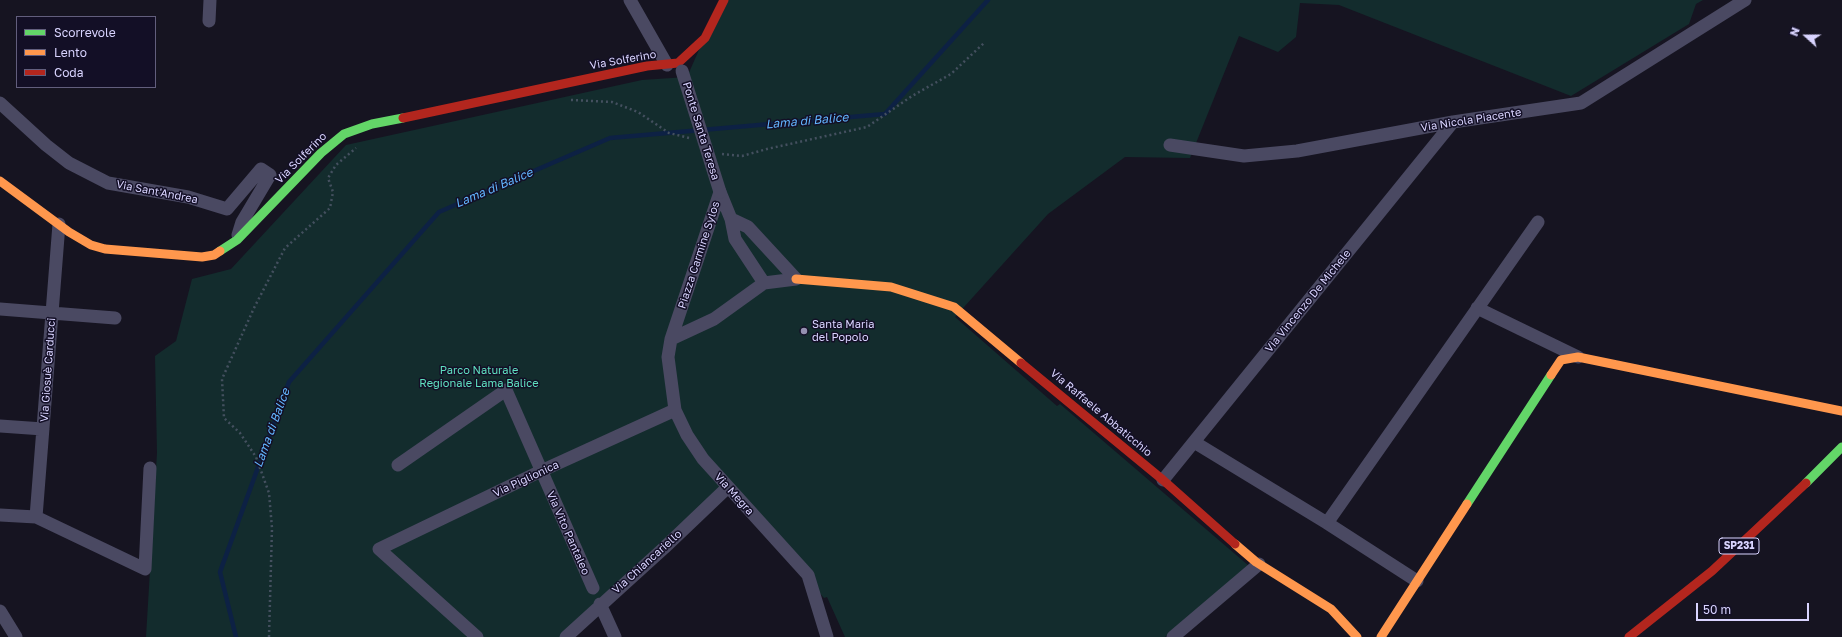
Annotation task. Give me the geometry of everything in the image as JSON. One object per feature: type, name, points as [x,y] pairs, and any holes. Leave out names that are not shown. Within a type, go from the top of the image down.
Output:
[{"type":"street","points":[[209,21],[210,0]]},
{"type":"street","name":"Ponte Santa Teresa","points":[[630,0],[676,66],[720,192]]},
{"type":"street","points":[[676,66],[705,38],[716,20],[724,0]]},
{"type":"street","name":"Via Nicola Piacente","points":[[1170,145],[1244,156],[1297,151],[1453,122],[1581,102],[1745,0]]},
{"type":"street","name":"Via Solferino","points":[[0,181],[59,224],[91,245],[105,250],[202,257],[214,255],[237,240],[321,153],[344,134],[372,124],[403,117],[647,66],[676,66]]},
{"type":"street","name":"Via Sant'Andrea","points":[[0,103],[46,146],[82,171],[108,183],[188,196],[227,209],[261,169],[270,175],[242,222],[237,240]]},
{"type":"street","name":"Via Vincenzo De Michele","points":[[1163,480],[1453,122]]},
{"type":"street","name":"Piazza Carmine Sylos","points":[[720,192],[731,219],[748,227],[796,279]]},
{"type":"street","name":"Piazza Carmine Sylos","points":[[671,339],[720,192]]},
{"type":"street","points":[[731,219],[735,239],[764,283]]},
{"type":"street","points":[[1327,523],[1538,222]]},
{"type":"street","name":"Via Giosuè Carducci","points":[[36,517],[59,224]]},
{"type":"street","points":[[671,339],[714,319],[764,283],[796,279]]},
{"type":"street","name":"Via Raffaele Abbaticchio","points":[[796,279],[891,287],[954,307],[1163,480],[1259,564],[1331,609],[1357,637]]},
{"type":"street","points":[[1477,308],[1578,357],[1842,410]]},
{"type":"street","points":[[0,309],[115,318]]},
{"type":"street","name":"Via Megra","points":[[671,339],[668,357],[675,410],[687,435],[703,459],[808,575],[827,637]]},
{"type":"street","points":[[1381,637],[1561,360],[1578,357]]},
{"type":"street","name":"Via Vito Pantaleo","points":[[398,465],[506,390],[593,588]]},
{"type":"street","name":"Via Piglionica","points":[[477,637],[379,549],[541,471],[675,410]]},
{"type":"street","points":[[0,426],[43,429]]},
{"type":"street","points":[[1194,442],[1327,523],[1417,581]]},
{"type":"street","name":"SP231","points":[[1629,637],[1712,571],[1842,447]]},
{"type":"street","points":[[0,515],[36,517],[145,569],[150,468]]},
{"type":"street","name":"Via Chiancariello","points":[[566,637],[600,604],[664,548],[728,487]]},
{"type":"street","points":[[1173,637],[1259,564]]},
{"type":"street","points":[[600,604],[615,637]]},
{"type":"street","points":[[0,612],[16,637]]},
{"type":"path","points":[[725,156],[742,156],[767,148],[867,128],[912,96],[950,74],[984,43]]},
{"type":"path","points":[[564,102],[571,100],[612,102],[638,112],[668,133],[686,137]]},
{"type":"path","points":[[269,637],[272,528],[269,493],[256,457],[240,432],[224,418],[222,379],[254,308],[285,248],[330,208],[333,192],[328,178],[336,165],[362,144]]},
{"type":"green space","name":"Parco Naturale Regionale Lama Balice","points":[[721,0],[1703,0],[1696,4],[1689,24],[1571,96],[1339,5],[1300,3],[1296,37],[1278,52],[1239,36],[1190,158],[1125,157],[1048,214],[955,317],[1057,406],[1060,404],[1249,566],[1165,637],[845,637],[827,597],[824,598],[730,493],[574,637],[146,637],[157,453],[155,356],[176,341],[192,279],[231,269],[346,145],[642,80],[687,77]]},
{"type":"waterway","name":"Lama di Balice","points":[[236,637],[220,572],[289,382],[439,212],[610,138],[885,114],[988,0]]},
{"type":"traffic: fast","points":[[220,251],[237,240],[321,153],[344,134],[372,124],[403,118]]},
{"type":"traffic: fast","points":[[1467,504],[1551,375]]},
{"type":"traffic: fast","points":[[1806,483],[1842,447]]},
{"type":"traffic: slow","points":[[0,181],[69,232],[91,245],[105,249],[202,257],[214,255],[220,251]]},
{"type":"traffic: slow","points":[[796,279],[891,287],[954,307],[1021,363]]},
{"type":"traffic: slow","points":[[1551,375],[1561,360],[1578,357],[1842,411]]},
{"type":"traffic: slow","points":[[1381,637],[1467,504]]},
{"type":"traffic: slow","points":[[1235,544],[1256,562],[1331,609],[1357,637]]},
{"type":"traffic: jam","points":[[403,118],[647,66],[678,63],[705,38],[724,0]]},
{"type":"traffic: jam","points":[[1021,363],[1163,480],[1235,544]]},
{"type":"traffic: jam","points":[[1629,637],[1712,571],[1806,483]]},
{"type":"place","name":"Santa Maria del Popolo","points":[[804,331]]}]
